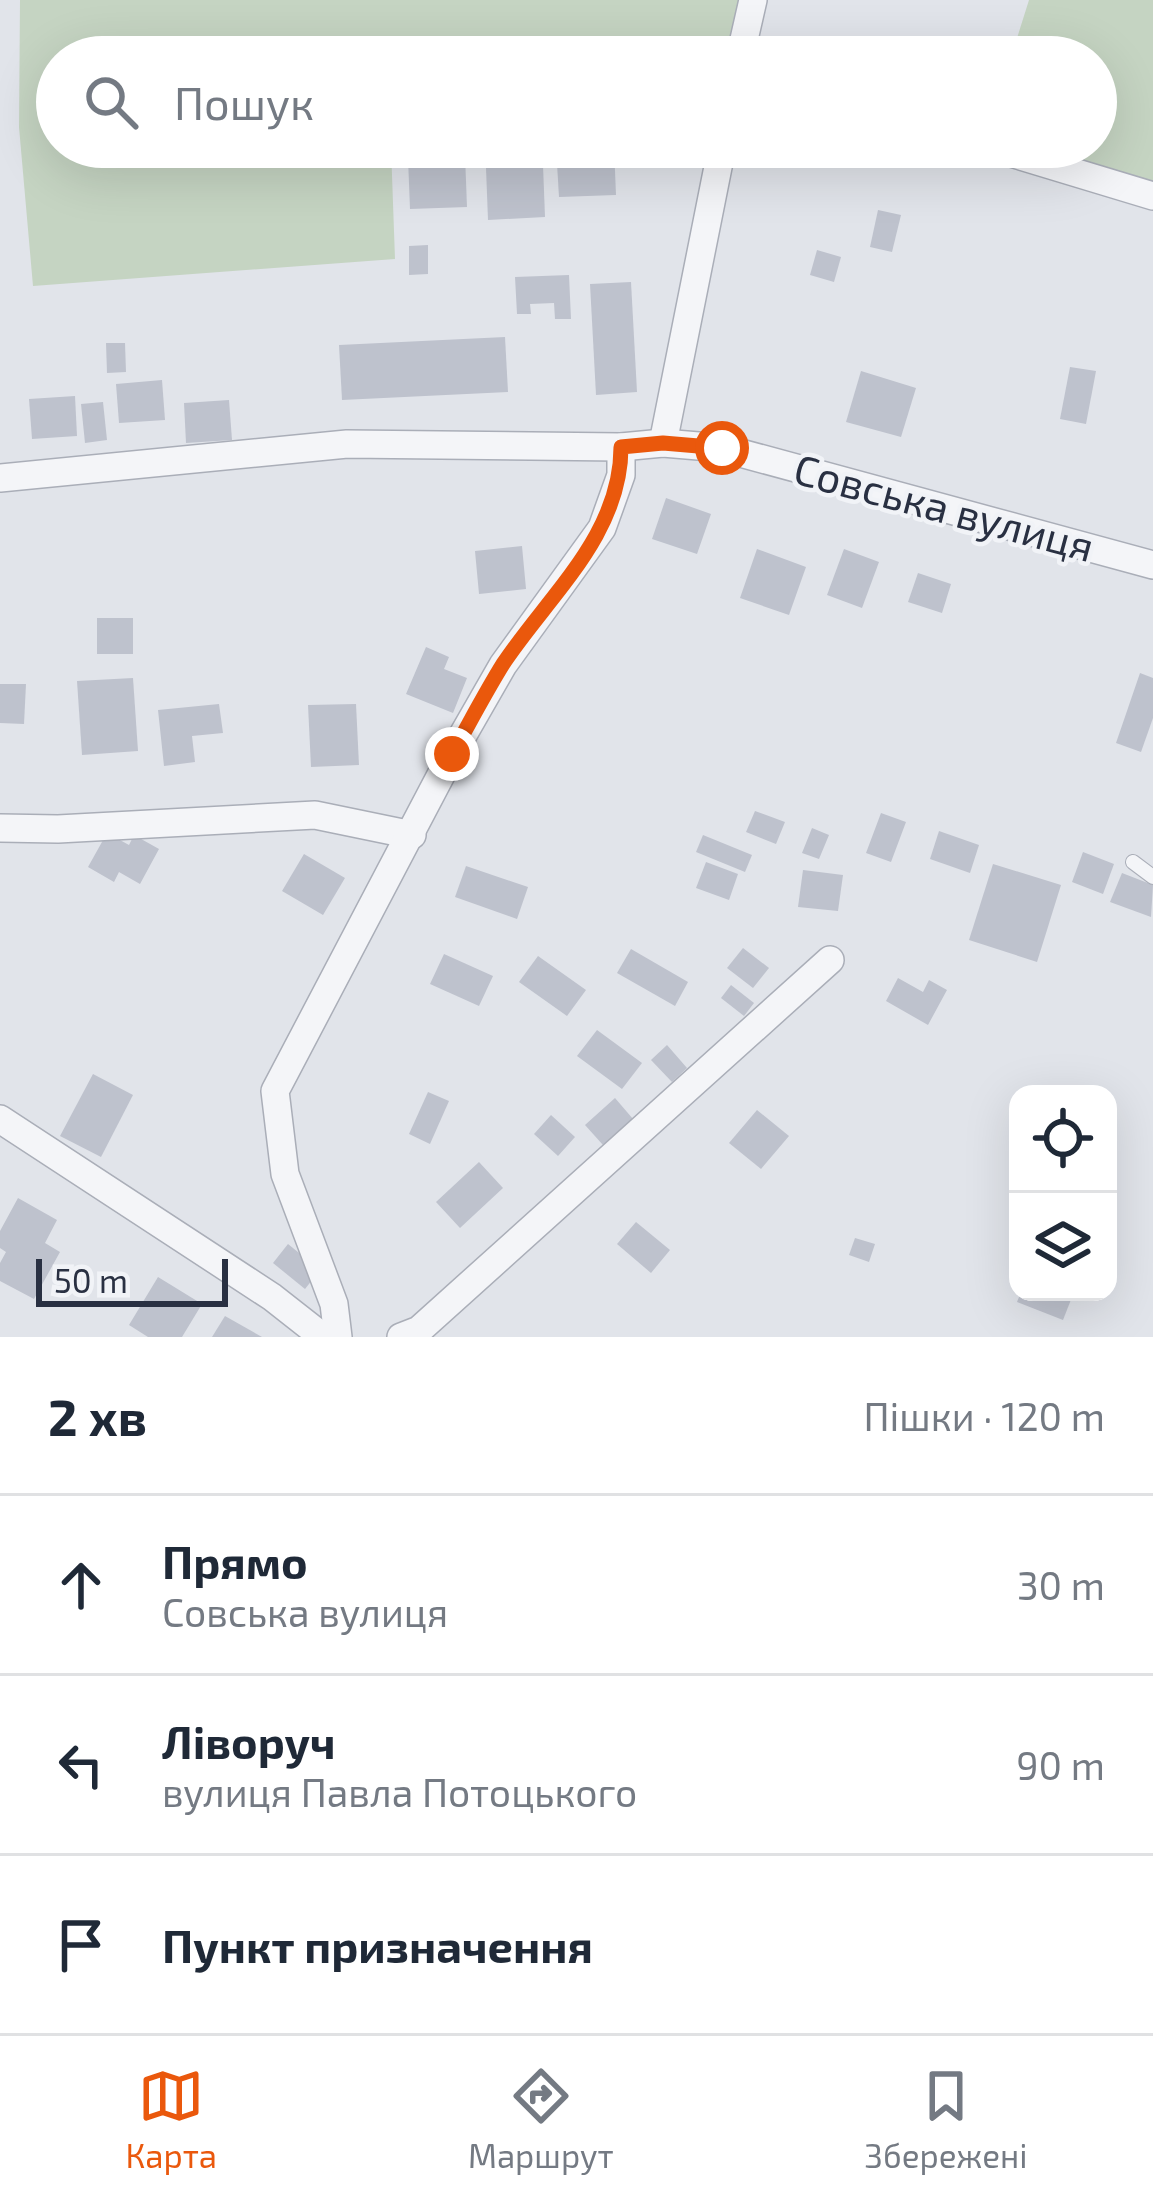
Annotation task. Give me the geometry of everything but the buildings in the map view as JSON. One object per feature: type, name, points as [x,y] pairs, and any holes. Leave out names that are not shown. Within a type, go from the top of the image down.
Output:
[{"type":"street","points":[[745,36],[753,0]]},
{"type":"street","points":[[663,443],[718,168]]},
{"type":"street","points":[[1060,168],[1153,196]]},
{"type":"street","name":"Совська вулиця","points":[[0,478],[347,444],[621,447],[663,443],[722,448],[1153,565]]},
{"type":"street","points":[[338,1337],[334,1304],[285,1174],[275,1091],[503,665],[602,528],[621,475],[621,447]]},
{"type":"street","points":[[0,827],[58,829],[315,815],[412,835]]},
{"type":"street","points":[[401,1337],[419,1330],[830,960]]},
{"type":"street","points":[[0,1119],[272,1297],[323,1337]]},
{"type":"lane","points":[[1133,862],[1153,877]]},
{"type":"green space","points":[[20,0],[740,0],[731,36],[36,36],[36,168],[392,168],[395,259],[33,286],[19,127]]},
{"type":"green space","points":[[1029,0],[1153,0],[1153,181],[1107,168],[1117,168],[1117,36],[1018,36]]},
{"type":"route","points":[[452,754],[503,665],[602,528],[621,475],[621,447],[663,443],[722,448]]}]
